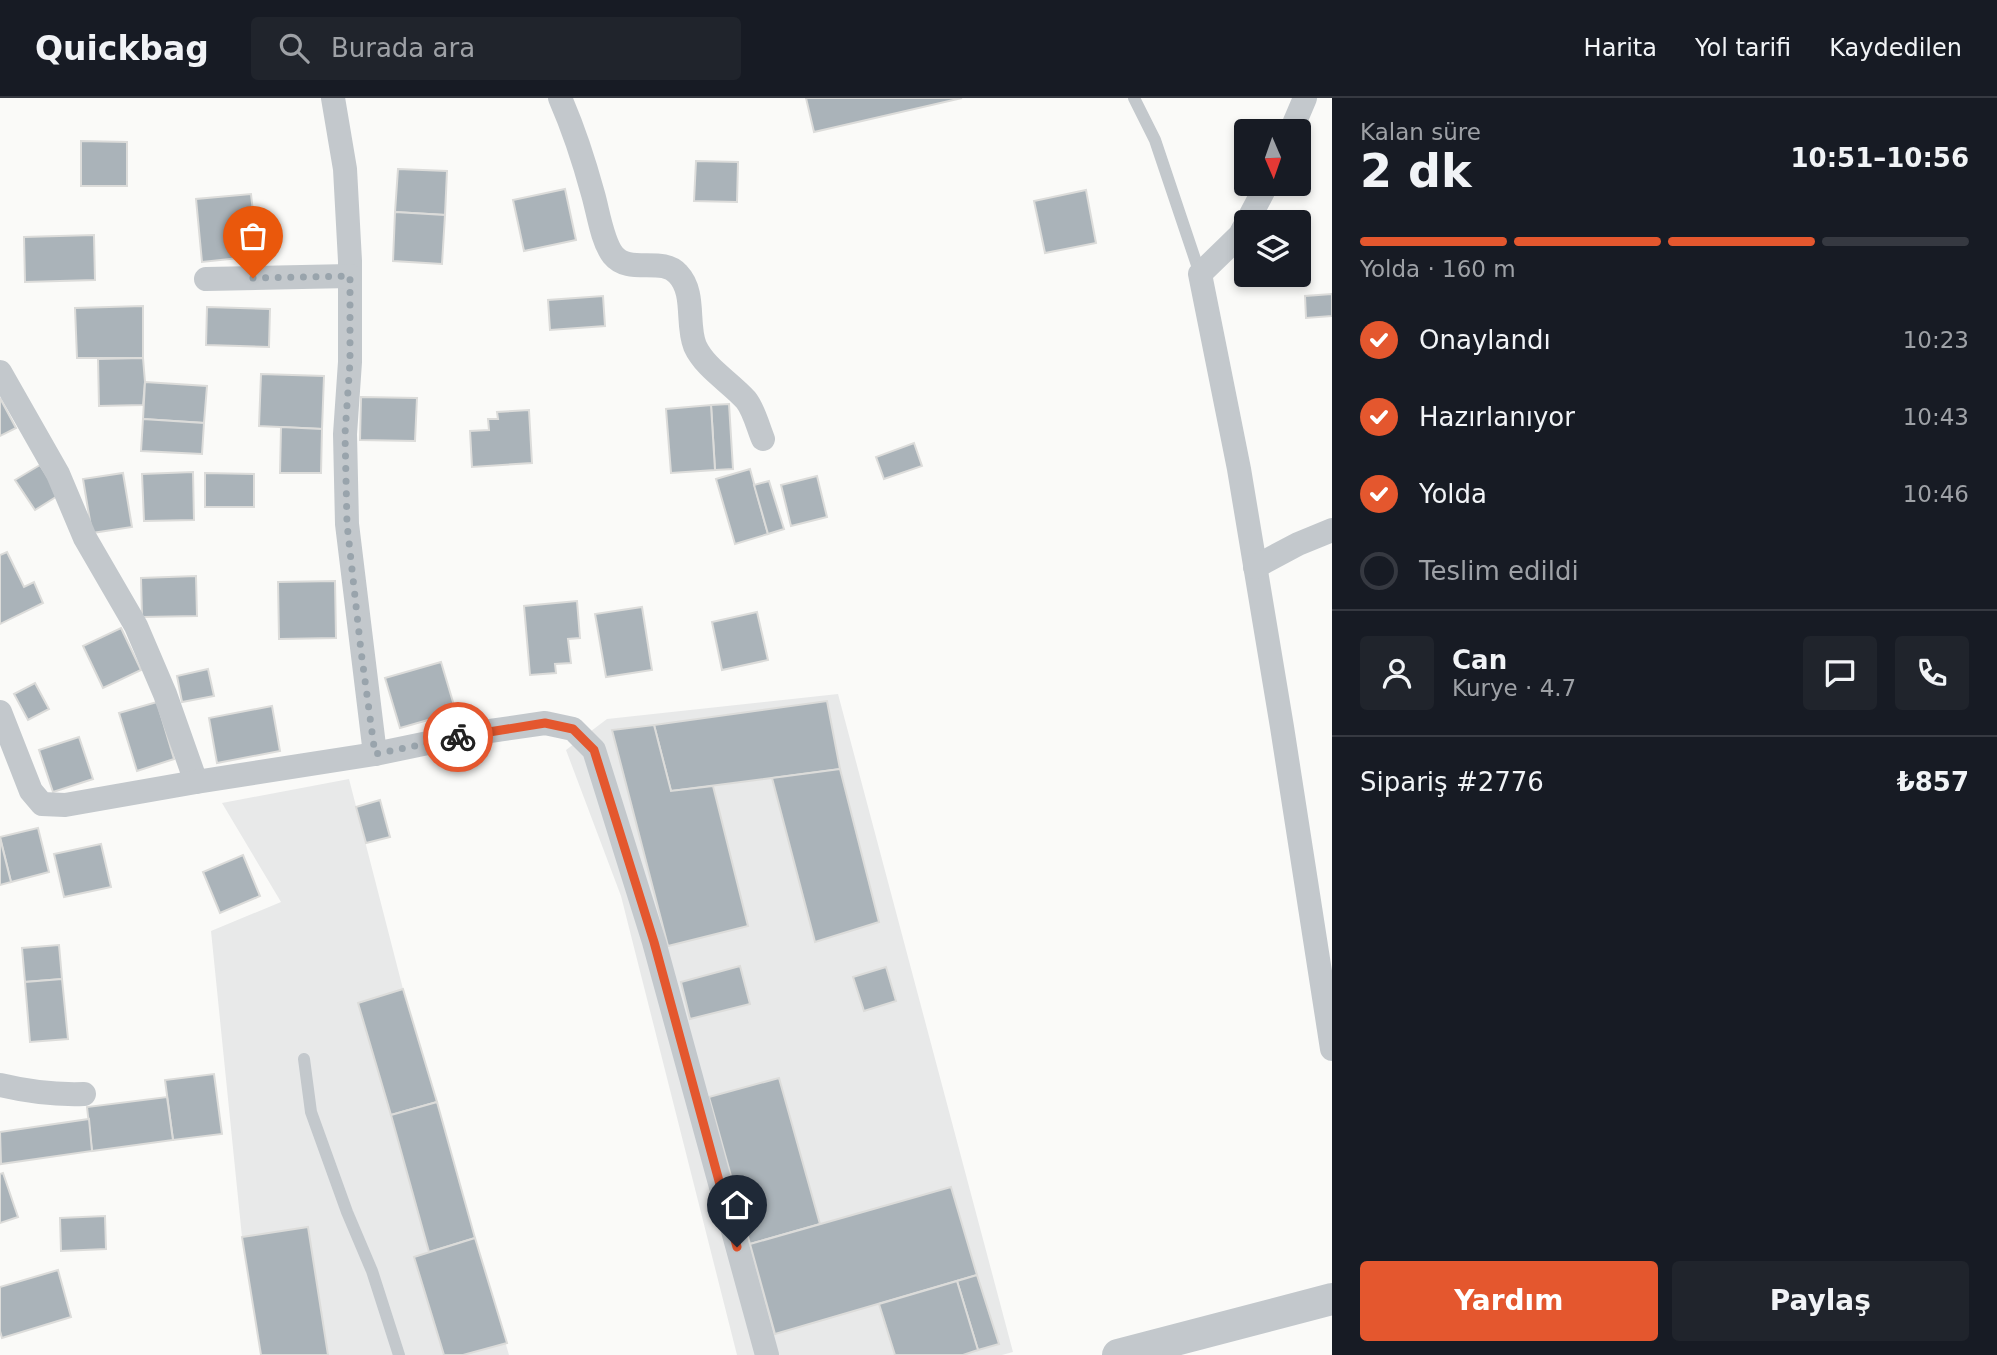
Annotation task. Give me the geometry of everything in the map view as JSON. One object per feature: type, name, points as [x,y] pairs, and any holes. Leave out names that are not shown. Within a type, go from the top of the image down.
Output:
[{"type":"street","points":[[333,98],[345,169],[350,276],[350,362],[345,434],[347,524],[375,754]]},
{"type":"street","points":[[560,98],[576,136],[612,255],[623,263],[662,266],[677,272],[683,281],[690,304],[694,343],[702,358],[748,403],[763,439]]},
{"type":"street","points":[[1296,119],[1305,98]]},
{"type":"street","points":[[1234,240],[1200,274],[1239,469],[1332,1049]]},
{"type":"street","points":[[206,279],[350,276]]},
{"type":"street","points":[[0,372],[58,474],[85,538],[136,626],[165,694],[196,782]]},
{"type":"street","points":[[1255,567],[1298,544],[1332,530]]},
{"type":"street","points":[[0,712],[32,791],[42,804],[65,805],[375,754],[476,733],[545,723],[573,729],[594,750],[654,942],[767,1355]]},
{"type":"street","points":[[0,1085],[39,1093],[84,1094]]},
{"type":"street","points":[[1118,1355],[1332,1299]]},
{"type":"lane","points":[[1135,98],[1155,140],[1200,274]]},
{"type":"lane","points":[[304,1059],[311,1112],[347,1212],[372,1271],[399,1355]]},
{"type":"shaded area","points":[[838,694],[1013,1352],[1002,1355],[737,1355],[621,896],[566,750],[607,719]]},
{"type":"shaded area","points":[[349,779],[403,989],[509,1355],[261,1355],[242,1237],[211,931],[281,902],[222,803]]},
{"type":"building","points":[[806,98],[962,98],[814,132]]},
{"type":"building","points":[[81,141],[127,142],[127,186],[81,186]]},
{"type":"building","points":[[696,161],[738,162],[737,202],[694,201]]},
{"type":"building","points":[[398,169],[447,171],[445,215],[395,212]]},
{"type":"building","points":[[565,189],[576,240],[524,251],[513,200]]},
{"type":"building","points":[[1086,190],[1096,243],[1045,253],[1034,201]]},
{"type":"building","points":[[251,194],[258,256],[202,262],[196,199]]},
{"type":"building","points":[[395,212],[445,215],[442,264],[393,261]]},
{"type":"building","points":[[94,235],[95,280],[25,282],[24,237]]},
{"type":"building","points":[[1332,294],[1332,316],[1306,318],[1305,296]]},
{"type":"building","points":[[603,296],[605,326],[550,330],[548,300]]},
{"type":"building","points":[[143,306],[143,358],[77,358],[75,308]]},
{"type":"building","points":[[207,307],[270,309],[269,347],[206,345]]},
{"type":"building","points":[[143,358],[143,405],[99,406],[98,359]]},
{"type":"building","points":[[261,374],[324,376],[322,429],[259,426]]},
{"type":"building","points":[[145,382],[207,386],[204,423],[143,419]]},
{"type":"building","points":[[361,397],[417,398],[415,441],[360,440]]},
{"type":"building","points":[[0,398],[16,428],[0,436]]},
{"type":"building","points":[[729,404],[733,469],[715,470],[711,405]]},
{"type":"building","points":[[711,405],[715,470],[671,473],[666,409]]},
{"type":"building","points":[[529,410],[532,463],[472,467],[470,431],[489,430],[488,419],[498,419],[497,412]]},
{"type":"building","points":[[143,419],[204,423],[202,454],[141,451]]},
{"type":"building","points":[[281,427],[322,429],[321,473],[280,473]]},
{"type":"building","points":[[914,443],[922,466],[884,479],[876,457]]},
{"type":"building","points":[[40,465],[59,495],[35,510],[15,480]]},
{"type":"building","points":[[750,469],[768,534],[735,544],[716,479]]},
{"type":"building","points":[[193,472],[194,520],[144,521],[142,474]]},
{"type":"building","points":[[123,473],[132,527],[92,533],[83,479]]},
{"type":"building","points":[[205,473],[254,474],[254,507],[205,507]]},
{"type":"building","points":[[817,476],[827,517],[791,526],[781,485]]},
{"type":"building","points":[[769,481],[784,529],[768,534],[754,485]]},
{"type":"building","points":[[7,552],[24,587],[34,582],[43,603],[0,624],[0,555]]},
{"type":"building","points":[[196,576],[197,616],[142,617],[141,578]]},
{"type":"building","points":[[335,581],[336,638],[279,639],[278,582]]},
{"type":"building","points":[[577,601],[580,638],[568,639],[571,663],[555,664],[556,673],[530,675],[524,606]]},
{"type":"building","points":[[642,607],[652,670],[606,677],[595,614]]},
{"type":"building","points":[[757,612],[768,660],[722,670],[712,622]]},
{"type":"building","points":[[121,628],[141,670],[103,688],[83,646]]},
{"type":"building","points":[[441,662],[456,712],[400,728],[385,678]]},
{"type":"building","points":[[208,669],[214,696],[182,702],[177,676]]},
{"type":"building","points":[[35,683],[49,709],[28,720],[14,694]]},
{"type":"building","points":[[827,701],[840,769],[671,791],[654,725]]},
{"type":"building","points":[[157,702],[174,759],[137,771],[119,713]]},
{"type":"building","points":[[272,706],[280,751],[217,763],[209,718]]},
{"type":"building","points":[[654,725],[671,791],[713,786],[748,926],[668,946],[612,730]]},
{"type":"building","points":[[79,737],[93,779],[53,792],[39,750]]},
{"type":"building","points":[[840,769],[879,922],[815,942],[772,778]]},
{"type":"building","points":[[380,800],[390,837],[366,843],[356,807]]},
{"type":"building","points":[[38,828],[49,872],[11,882],[0,837]]},
{"type":"building","points":[[0,838],[11,882],[0,885]]},
{"type":"building","points":[[101,844],[111,887],[64,897],[54,854]]},
{"type":"building","points":[[243,855],[260,896],[220,913],[203,872]]},
{"type":"building","points":[[59,945],[62,979],[25,982],[22,948]]},
{"type":"building","points":[[740,966],[750,1004],[690,1019],[681,982]]},
{"type":"building","points":[[886,967],[896,1001],[864,1011],[853,977]]},
{"type":"building","points":[[62,979],[68,1039],[30,1042],[25,982]]},
{"type":"building","points":[[403,989],[437,1102],[391,1115],[358,1003]]},
{"type":"building","points":[[214,1074],[222,1134],[173,1140],[165,1080]]},
{"type":"building","points":[[779,1078],[820,1224],[750,1244],[709,1097]]},
{"type":"building","points":[[167,1097],[173,1140],[92,1151],[87,1107]]},
{"type":"building","points":[[437,1102],[475,1238],[429,1252],[391,1115]]},
{"type":"building","points":[[89,1119],[92,1151],[1,1164],[0,1132]]},
{"type":"building","points":[[3,1173],[18,1217],[0,1223],[0,1174]]},
{"type":"building","points":[[951,1187],[977,1275],[775,1334],[750,1244]]},
{"type":"building","points":[[105,1216],[106,1249],[61,1251],[60,1218]]},
{"type":"building","points":[[308,1227],[328,1355],[261,1355],[242,1237]]},
{"type":"building","points":[[475,1238],[507,1343],[463,1355],[444,1355],[414,1257]]},
{"type":"building","points":[[58,1270],[71,1317],[2,1338],[0,1287]]},
{"type":"building","points":[[977,1275],[999,1344],[978,1350],[957,1281]]},
{"type":"building","points":[[957,1281],[978,1350],[963,1355],[895,1355],[879,1304]]},
{"type":"way so far","points":[[253,278],[350,276],[350,362],[345,434],[347,524],[375,754],[458,737]]},
{"type":"route","points":[[458,737],[545,723],[573,729],[594,750],[654,942],[737,1247]]}]
